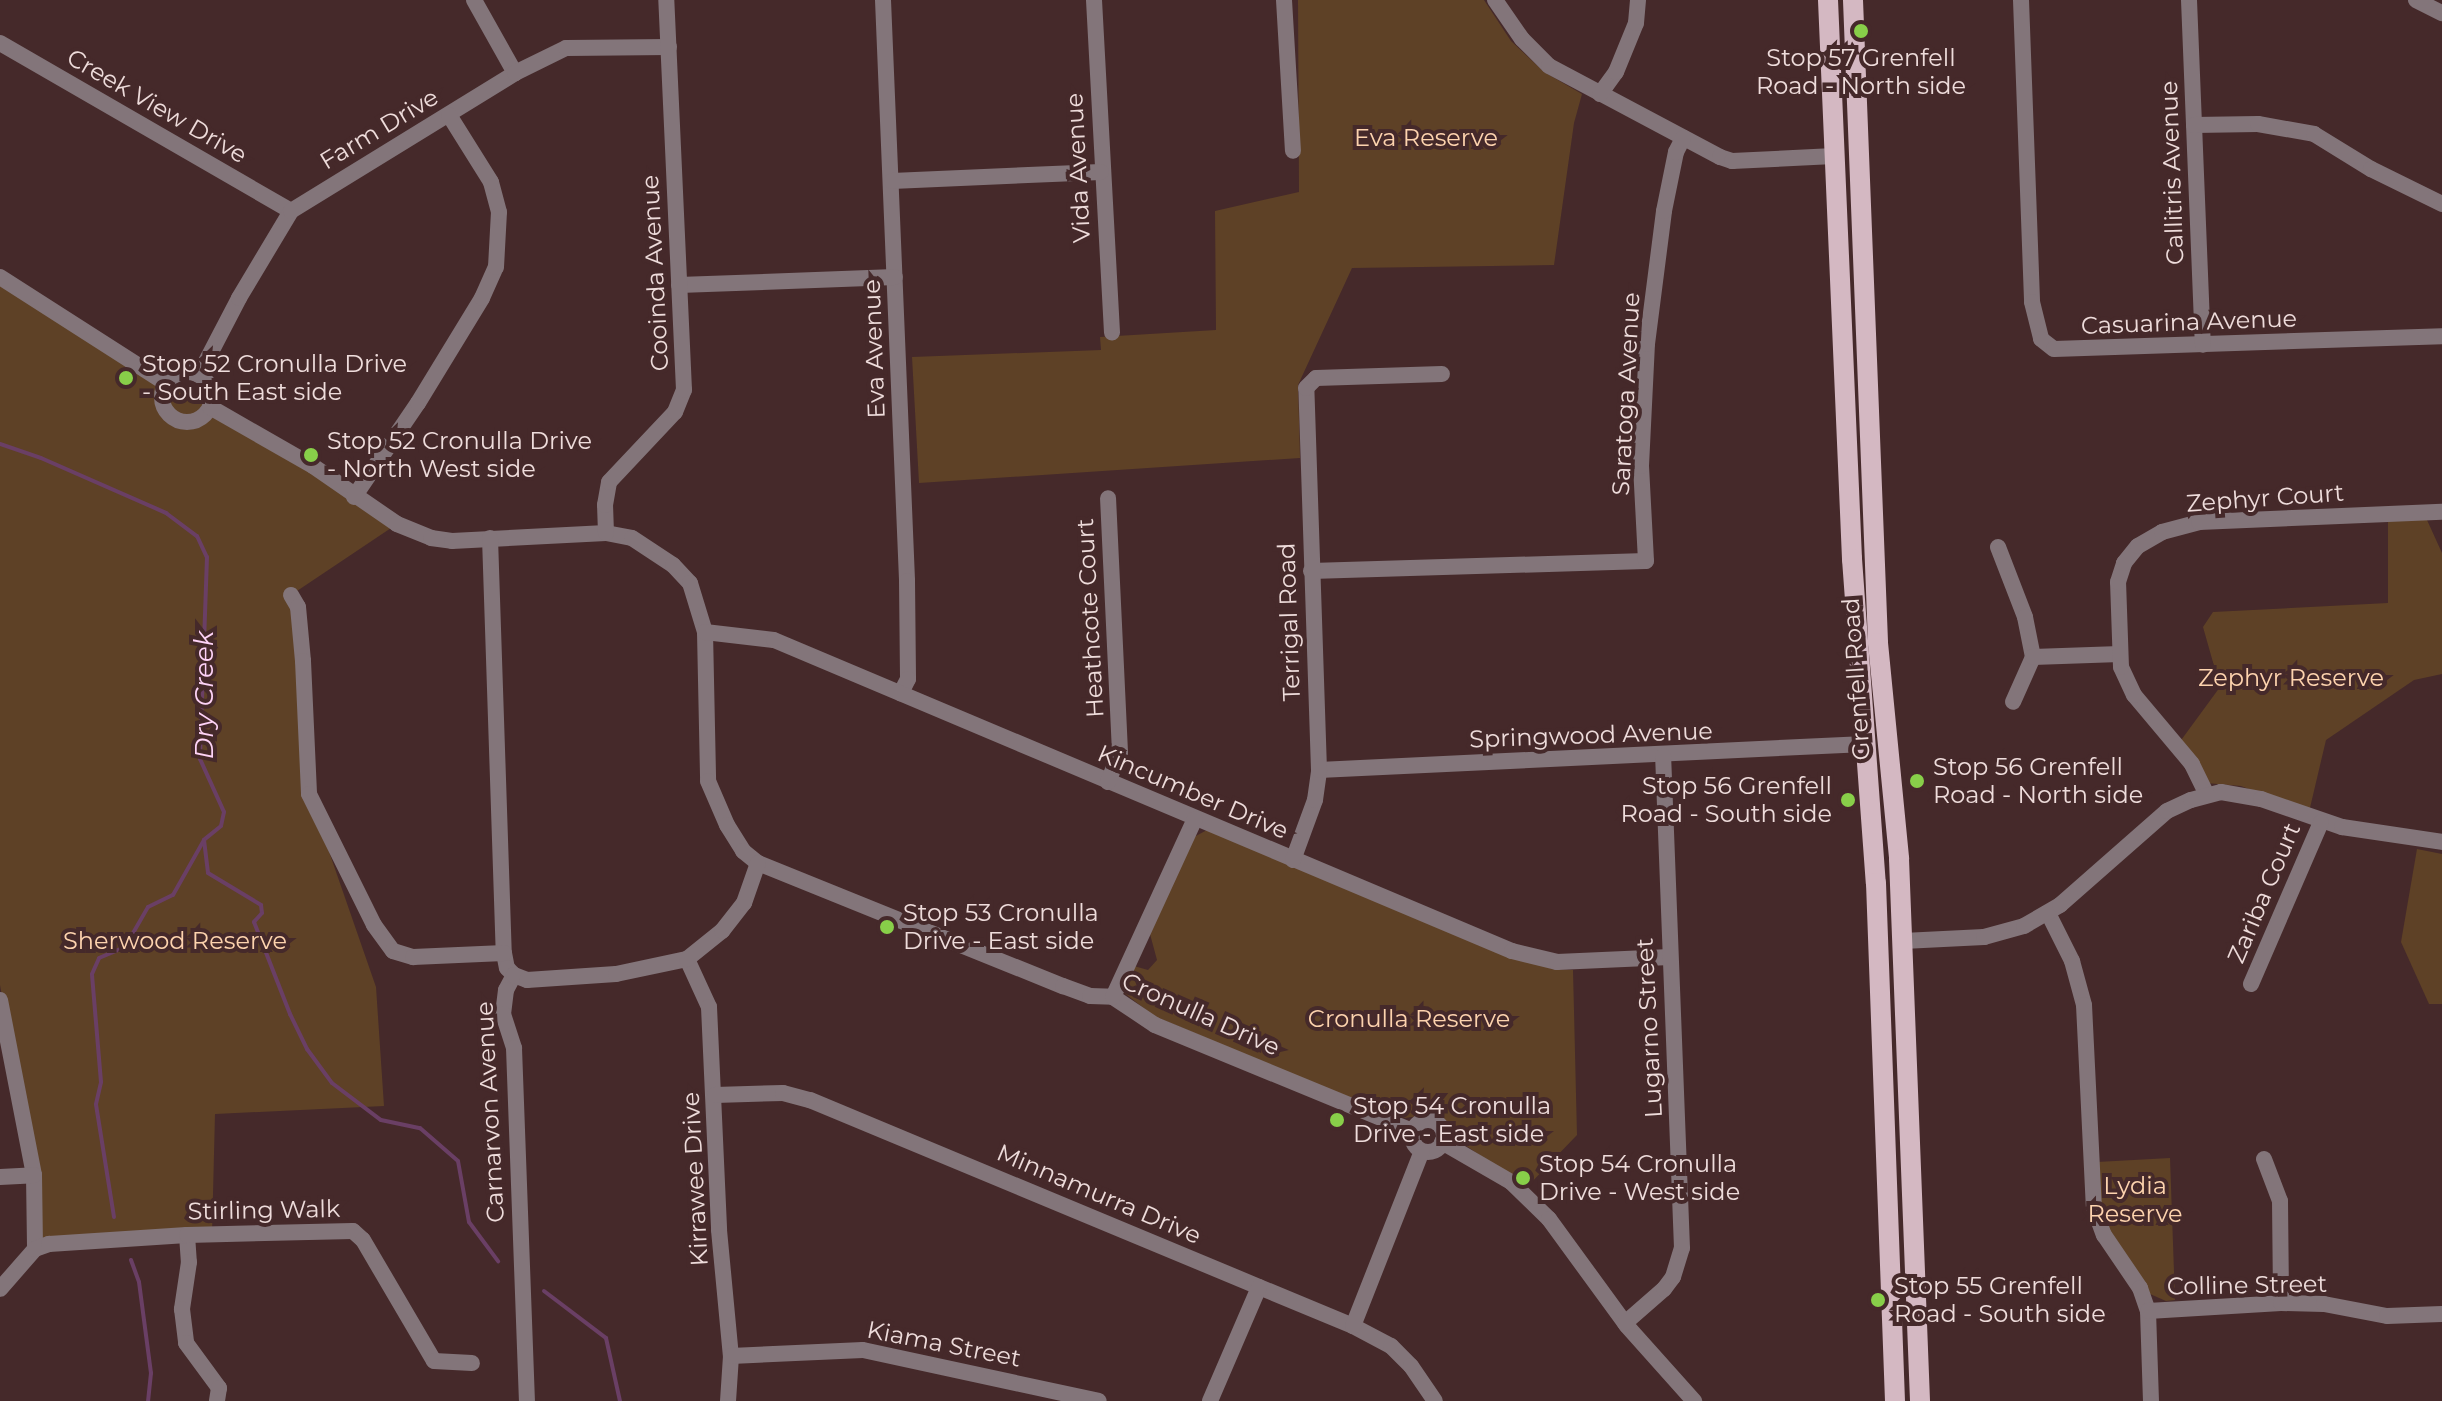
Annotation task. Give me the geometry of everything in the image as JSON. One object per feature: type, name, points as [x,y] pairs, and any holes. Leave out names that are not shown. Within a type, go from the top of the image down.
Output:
[{"type":"main road","name":"Grenfell Road","points":[[1828,0],[1851,544],[1878,942],[1895,1401]]},
{"type":"main road","name":"Grenfell Road","points":[[1853,0],[1878,643],[1903,941],[1920,1401]]},
{"type":"main road","points":[[1834,156],[1859,155]]},
{"type":"main road","points":[[1878,942],[1903,941]]},
{"type":"street","points":[[474,0],[515,73]]},
{"type":"street","name":"Cooinda Avenue","points":[[606,533],[605,505],[609,482],[675,412],[684,390],[666,0]]},
{"type":"street","name":"Eva Avenue","points":[[883,0],[907,581],[908,679],[901,693]]},
{"type":"street","name":"Vida Avenue","points":[[1094,0],[1112,333]]},
{"type":"street","points":[[1284,0],[1293,151]]},
{"type":"street","points":[[1495,0],[1522,39],[1542,61],[1683,138],[1732,161],[1834,156]]},
{"type":"street","points":[[1600,94],[1616,72],[1626,48],[1636,23],[1638,0]]},
{"type":"street","name":"Casuarina Avenue","points":[[2021,0],[2032,302],[2041,339],[2054,349],[2073,351],[2442,336]]},
{"type":"street","name":"Callitris Avenue","points":[[2189,0],[2203,345]]},
{"type":"street","points":[[2416,0],[2442,13]]},
{"type":"street","name":"Creek View Drive","points":[[0,43],[291,211]]},
{"type":"street","name":"Farm Drive","points":[[199,375],[239,298],[291,211],[515,73],[566,48],[669,47]]},
{"type":"street","points":[[354,497],[434,377],[482,298],[496,267],[499,212],[491,182],[449,115]]},
{"type":"street","points":[[2194,125],[2258,124],[2314,134],[2371,169],[2442,204]]},
{"type":"street","name":"Saratoga Avenue","points":[[1311,571],[1646,561],[1641,466],[1647,344],[1664,211],[1676,152],[1683,138]]},
{"type":"street","points":[[892,181],[1101,172]]},
{"type":"street","points":[[0,277],[166,383]]},
{"type":"street","points":[[679,285],[895,277]]},
{"type":"street","points":[[178,373],[199,375],[210,385],[210,407],[198,420],[189,422],[171,416],[162,400],[166,383],[178,373]]},
{"type":"street","name":"Terrigal Road","points":[[1293,860],[1315,800],[1319,770],[1306,388],[1311,379],[1442,374]]},
{"type":"street","points":[[210,407],[313,466],[397,524],[431,538],[452,541],[606,533]]},
{"type":"street","name":"Heathcote Court","points":[[1108,498],[1120,752],[1108,782]]},
{"type":"street","name":"Zephyr Court","points":[[2207,795],[2192,764],[2134,695],[2121,667],[2118,582],[2124,563],[2138,546],[2162,532],[2199,522],[2442,512]]},
{"type":"street","name":"Cronulla Drive","points":[[606,533],[632,538],[673,565],[690,583],[705,632],[708,781],[727,825],[743,851],[758,863],[1063,986],[1090,996],[1113,997],[1155,1025],[1412,1131]]},
{"type":"street","name":"Carnarvon Avenue","points":[[490,538],[504,953],[507,968],[514,975],[503,1002],[514,1048],[527,1401]]},
{"type":"street","points":[[1998,547],[2025,617],[2033,657],[2013,702]]},
{"type":"street","points":[[291,595],[298,607],[303,661],[309,794],[374,925],[393,951],[413,957],[504,953]]},
{"type":"street","name":"Kincumber Drive","points":[[705,632],[774,640],[1512,951],[1557,962],[1670,957]]},
{"type":"street","points":[[2033,657],[2120,654]]},
{"type":"street","name":"Springwood Avenue","points":[[1319,770],[1865,744]]},
{"type":"street","name":"Lugarno Street","points":[[1625,1323],[1664,1289],[1673,1277],[1682,1248],[1663,756]]},
{"type":"street","points":[[1903,941],[2003,933],[2048,913],[2167,811],[2221,792],[2261,799],[2321,822],[2442,842]]},
{"type":"street","points":[[1113,997],[1195,819]]},
{"type":"street","name":"Zariba Court","points":[[2251,984],[2321,822]]},
{"type":"street","points":[[514,975],[527,980],[616,974],[687,959],[722,931],[744,903],[758,863]]},
{"type":"street","points":[[2048,913],[2072,961],[2084,1005],[2094,1208],[2104,1235],[2140,1288],[2148,1311],[2151,1401]]},
{"type":"street","name":"Kirrawee Drive","points":[[687,959],[709,1007],[719,1230],[731,1356],[728,1401]]},
{"type":"street","points":[[0,1000],[34,1175],[35,1249],[0,1289]]},
{"type":"street","name":"Minnamurra Drive","points":[[715,1095],[798,1095],[1353,1326],[1391,1346],[1411,1366],[1435,1401]]},
{"type":"street","points":[[1425,1120],[1433,1121],[1443,1134],[1442,1142],[1430,1152],[1422,1151],[1412,1139],[1412,1131],[1425,1120]]},
{"type":"street","points":[[1442,1142],[1492,1169],[1531,1200],[1571,1246],[1625,1323],[1694,1401]]},
{"type":"street","points":[[1353,1326],[1422,1151]]},
{"type":"street","points":[[2264,1159],[2280,1201],[2281,1303]]},
{"type":"street","points":[[0,1177],[34,1175]]},
{"type":"street","name":"Stirling Walk","points":[[35,1249],[49,1244],[187,1235],[353,1231],[363,1240],[434,1361],[472,1363]]},
{"type":"street","points":[[187,1235],[189,1262],[182,1309],[186,1343],[219,1388],[217,1401]]},
{"type":"street","points":[[1210,1401],[1259,1287]]},
{"type":"street","name":"Colline Street","points":[[2148,1311],[2281,1303],[2324,1304],[2387,1316],[2442,1314]]},
{"type":"street","name":"Kiama Street","points":[[731,1356],[863,1350],[1099,1401]]},
{"type":"green space","name":"Eva Reserve","points":[[1298,0],[1484,0],[1511,41],[1544,72],[1582,94],[1574,123],[1554,265],[1352,268],[1298,385],[1300,458],[919,483],[912,357],[1101,350],[1100,337],[1216,330],[1215,211],[1299,192]]},
{"type":"green space","name":"Sherwood Reserve","points":[[0,277],[294,456],[397,524],[291,595],[309,794],[376,987],[384,1106],[215,1114],[212,1234],[35,1249],[34,1175],[0,985]]},
{"type":"green space","name":"Zephyr Reserve","points":[[2388,520],[2427,520],[2442,553],[2442,674],[2414,680],[2326,740],[2309,812],[2241,786],[2206,783],[2179,743],[2220,687],[2203,627],[2213,612],[2388,603]]},
{"type":"green space","name":"Cronulla Reserve","points":[[1207,830],[1553,969],[1573,970],[1577,1135],[1527,1187],[1459,1141],[1438,1118],[1426,1115],[1405,1118],[1384,1113],[1154,1016],[1123,992],[1134,966],[1148,970],[1157,960],[1150,934],[1194,837]]},
{"type":"green space","points":[[2417,849],[2442,854],[2442,1004],[2429,1004],[2401,942]]},
{"type":"green space","name":"Lydia Reserve","points":[[2170,1158],[2175,1300],[2166,1301],[2150,1294],[2108,1234],[2099,1207],[2097,1162]]},
{"type":"waterway","name":"Dry Creek","points":[[0,444],[41,458],[166,513],[197,536],[207,557],[200,759],[224,812],[221,826],[204,840],[208,873],[261,905],[262,913],[254,922],[290,1014],[307,1049],[332,1083],[381,1120],[420,1128],[458,1161],[469,1222],[498,1261]]},
{"type":"waterway","points":[[114,1217],[96,1104],[101,1082],[92,974],[99,958],[125,947],[148,907],[173,895],[204,840]]},
{"type":"waterway","points":[[131,1260],[139,1282],[151,1373],[148,1401]]},
{"type":"waterway","name":"Dry Creek","points":[[544,1291],[606,1338],[620,1401]]},
{"type":"place","name":"Stop 57 Grenfell Road - North side","points":[[1861,31]]},
{"type":"place","name":"Stop 52 Cronulla Drive - South East side","points":[[126,378]]},
{"type":"place","name":"Stop 52 Cronulla Drive - North West side","points":[[311,455]]},
{"type":"place","name":"Stop 56 Grenfell Road - North side","points":[[1917,781]]},
{"type":"place","name":"Stop 56 Grenfell Road - South side","points":[[1848,800]]},
{"type":"place","name":"Stop 53 Cronulla Drive - East side","points":[[887,927]]},
{"type":"place","name":"Stop 54 Cronulla Drive - East side","points":[[1337,1120]]},
{"type":"place","name":"Stop 54 Cronulla Drive - West side","points":[[1523,1178]]},
{"type":"place","name":"Stop 55 Grenfell Road - South side","points":[[1878,1300]]}]
